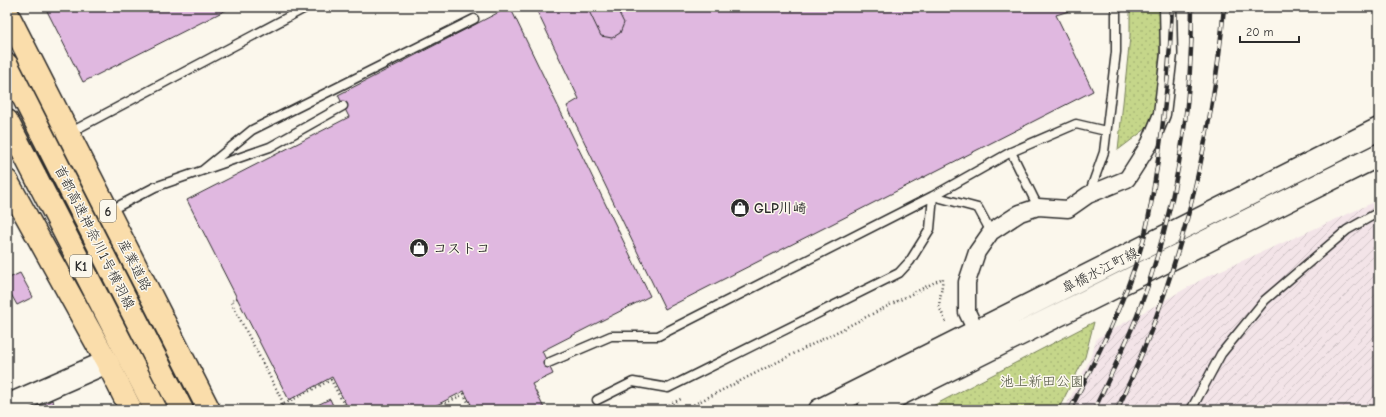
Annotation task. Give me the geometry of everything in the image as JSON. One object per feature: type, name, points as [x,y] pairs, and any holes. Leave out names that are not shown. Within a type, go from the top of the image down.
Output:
[{"type":"main road","name":"産業道路","points":[[7,13],[209,410]]},
{"type":"main road","name":"首都高速神奈川1号横羽線","points":[[7,65],[182,410]]},
{"type":"main road","name":"首都高速神奈川1号横羽線","points":[[7,121],[156,410]]},
{"type":"main road","points":[[7,181],[106,362],[130,410]]},
{"type":"street","points":[[985,351],[967,312],[967,282],[977,252],[991,232],[1020,213],[1038,206],[1068,209],[1088,195],[1127,179],[1150,143],[1162,114],[1169,54],[1168,7]]},
{"type":"street","name":"皐橋水江町線","points":[[820,410],[1379,129]]},
{"type":"street","name":"皐橋水江町線","points":[[868,410],[1379,154]]},
{"type":"street","points":[[7,406],[106,362]]},
{"type":"lane","points":[[68,133],[307,7]]},
{"type":"lane","points":[[1088,195],[1104,152],[1116,52],[1116,7]]},
{"type":"lane","points":[[203,170],[252,130],[474,18]]},
{"type":"lane","points":[[108,211],[155,186],[270,147],[343,106]]},
{"type":"lane","points":[[548,362],[611,336],[658,336],[933,196],[1011,152],[1076,124],[1106,131]]},
{"type":"lane","points":[[1011,152],[1038,206]]},
{"type":"lane","points":[[933,196],[978,208],[991,232]]},
{"type":"lane","points":[[597,400],[633,382],[668,388],[899,273],[910,261],[930,229],[933,196]]},
{"type":"lane","points":[[1191,410],[1221,354],[1265,300],[1347,230],[1379,212]]},
{"type":"path","points":[[683,410],[943,278],[939,306],[946,323]]},
{"type":"path","points":[[237,298],[231,302],[284,404]]},
{"type":"path","points":[[272,410],[331,380],[347,410]]},
{"type":"path","points":[[431,410],[464,394],[472,410]]},
{"type":"shaded area","points":[[1379,200],[1379,410],[1064,410],[1089,361],[1097,338],[1208,276]]},
{"type":"green space","points":[[1130,7],[1161,7],[1155,122],[1118,150],[1130,37]]},
{"type":"green space","name":"池上新田公園","points":[[1094,322],[1085,357],[1058,410],[925,410]]},
{"type":"building","points":[[45,7],[232,7],[83,82]]},
{"type":"building","name":"コストコ","points":[[509,7],[650,296],[542,351],[553,374],[532,384],[545,410],[474,410],[464,391],[427,410],[349,410],[332,377],[289,400],[187,200],[349,117],[338,95]]},
{"type":"building","name":"GLP川崎","points":[[535,7],[1072,7],[1069,11],[1056,15],[1093,91],[665,309],[567,106],[579,99]]},
{"type":"building","points":[[587,7],[616,7],[624,23],[620,33],[612,38],[601,36]]},
{"type":"building","points":[[20,273],[33,297],[17,305],[7,287],[7,279]]},
{"type":"building","points":[[330,399],[335,410],[307,410]]},
{"type":"building","points":[[52,400],[57,410],[33,410]]},
{"type":"railway","points":[[1070,410],[1120,306],[1136,263],[1145,232],[1153,195],[1162,127],[1172,7]]},
{"type":"railway","points":[[1094,410],[1122,352],[1137,316],[1162,241],[1179,164],[1185,125],[1189,86],[1192,7]]},
{"type":"railway","points":[[1117,410],[1157,314],[1174,264],[1188,213],[1201,162],[1211,111],[1224,7]]},
{"type":"place","name":"GLP川崎","points":[[740,208]]},
{"type":"place","name":"コストコ","points":[[419,248]]}]
